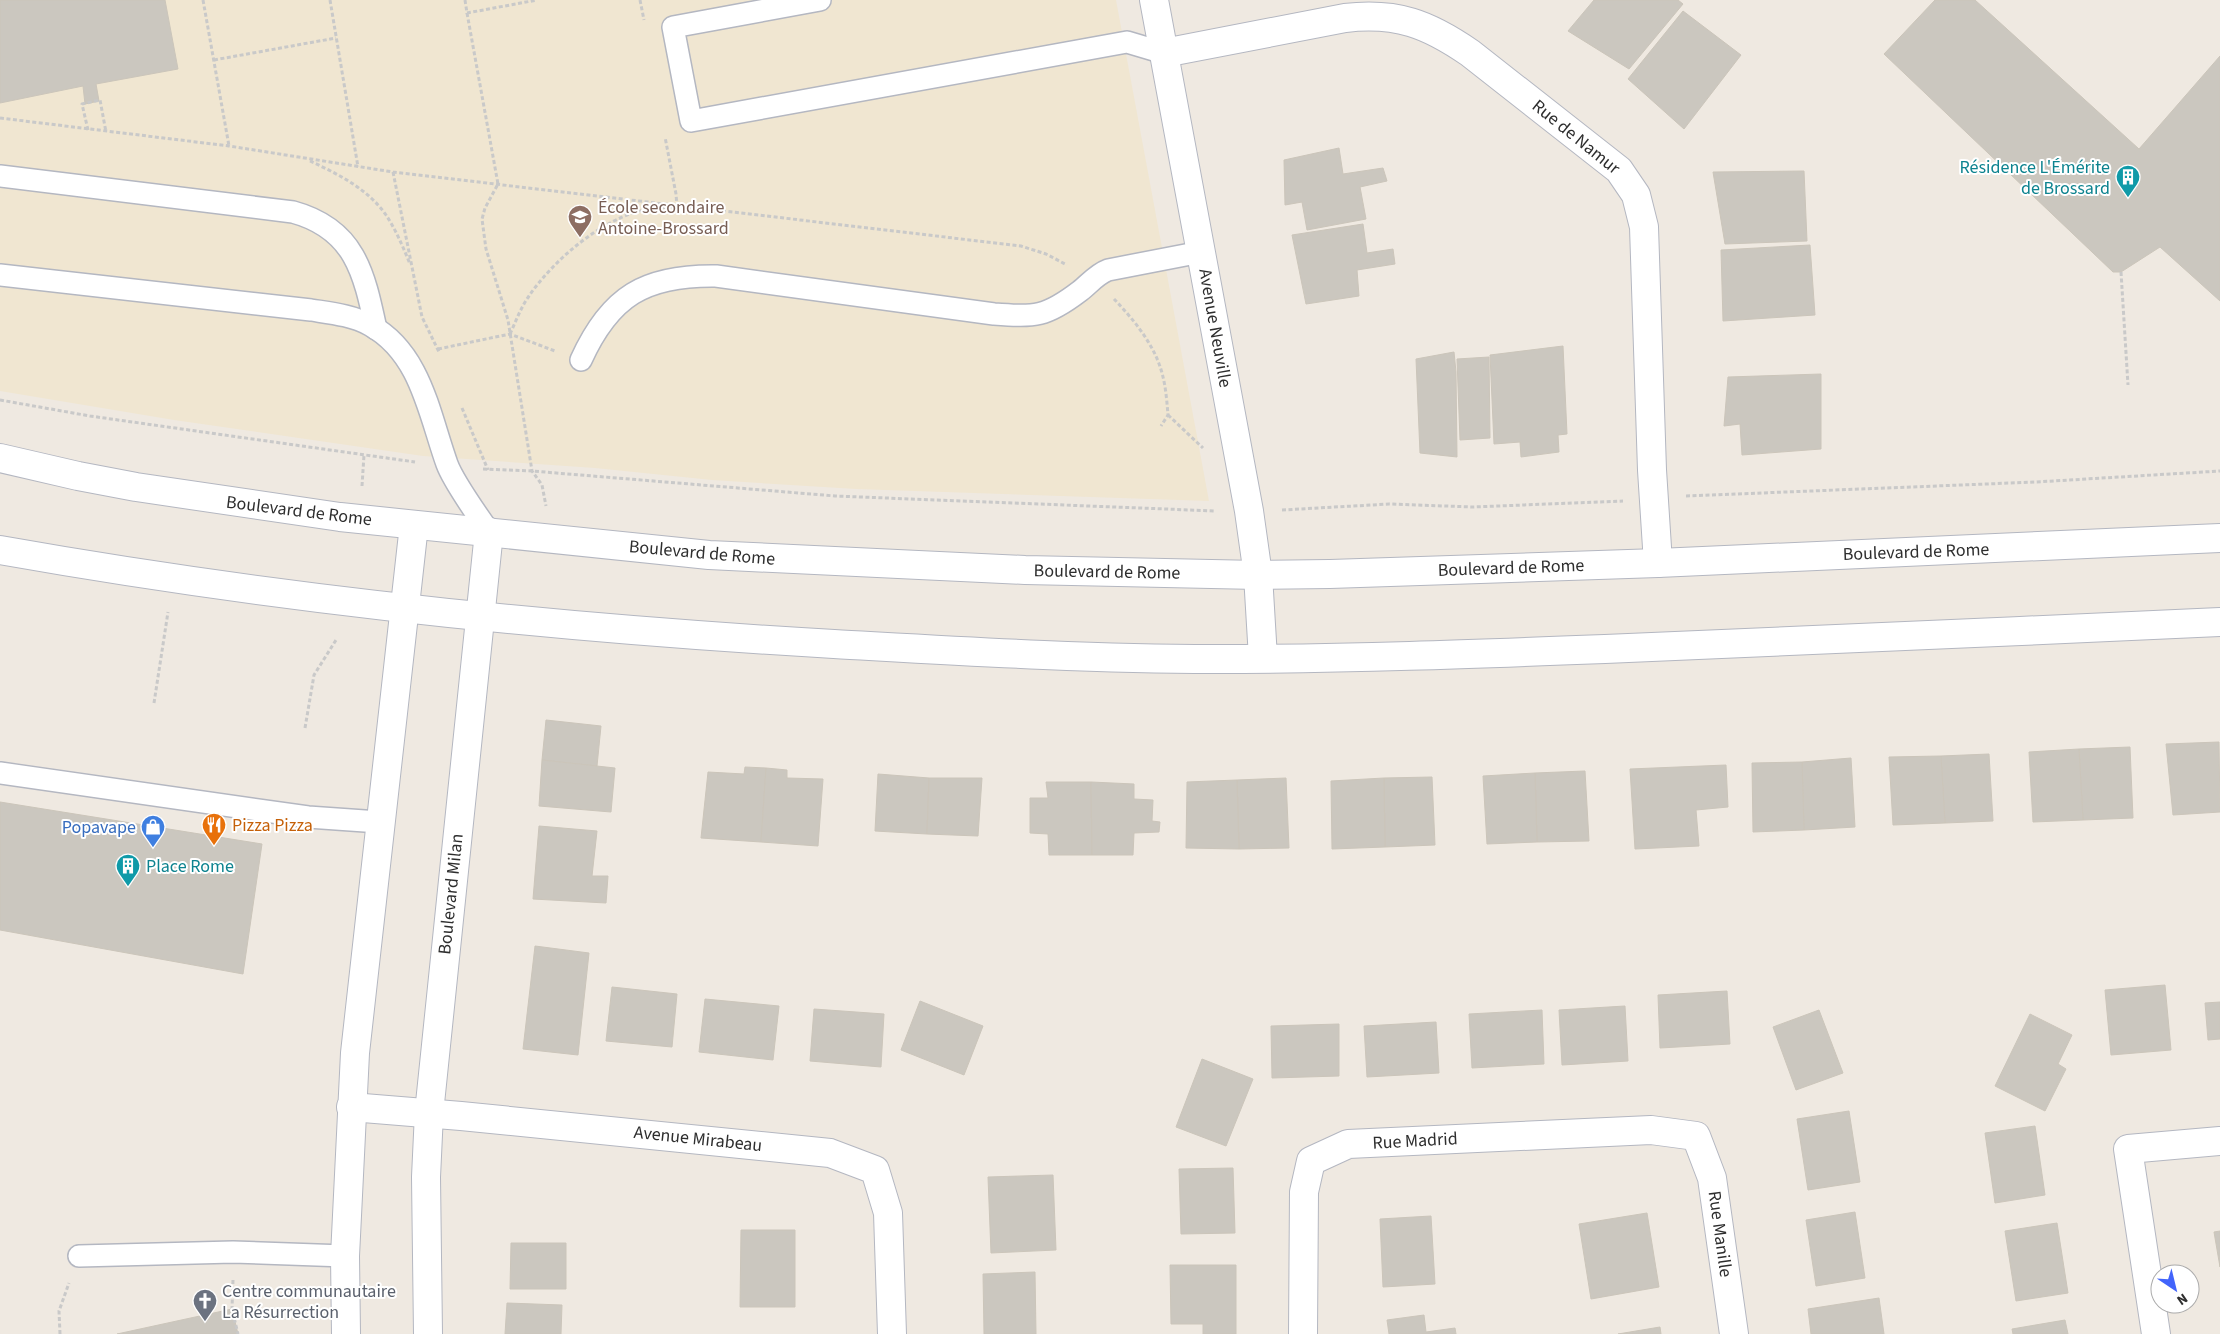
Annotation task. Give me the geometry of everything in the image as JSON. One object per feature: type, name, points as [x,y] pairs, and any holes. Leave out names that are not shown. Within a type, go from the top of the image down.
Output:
[{"type":"main road","name":"Avenue Neuville","points":[[1154,0],[1244,487],[1258,575],[1263,658]]},
{"type":"main road","name":"Rue de Namur","points":[[1164,53],[1346,18],[1382,8],[1446,36],[1619,170],[1636,195],[1644,227],[1652,470],[1658,563]]},
{"type":"main road","name":"Boulevard de Rome","points":[[0,458],[78,476],[190,496],[304,513],[710,555],[1025,570],[1258,575],[1658,563],[2220,538]]},
{"type":"main road","points":[[346,1334],[346,1256],[351,1107],[355,1053],[379,822],[414,525]]},
{"type":"main road","name":"Boulevard Milan","points":[[428,1334],[426,1177],[429,1113],[488,532]]},
{"type":"main road","points":[[0,550],[166,576],[404,609],[708,636],[922,649],[1118,657],[1263,658],[1512,652],[2220,622]]},
{"type":"main road","name":"Avenue Mirabeau","points":[[351,1107],[830,1153],[876,1170],[888,1213],[892,1334]]},
{"type":"main road","name":"Rue Madrid","points":[[1303,1334],[1304,1192],[1311,1161],[1348,1144],[1651,1130],[1696,1136]]},
{"type":"main road","name":"Rue Manille","points":[[1696,1136],[1712,1178],[1734,1334]]},
{"type":"main road","points":[[2156,1334],[2128,1149],[2220,1140]]},
{"type":"lane","points":[[820,0],[673,27],[691,122],[1128,42],[1164,53]]},
{"type":"lane","points":[[0,176],[293,212],[312,217],[328,226],[342,240],[357,263],[368,292],[376,329]]},
{"type":"lane","points":[[581,360],[591,338],[605,317],[623,299],[643,288],[666,280],[691,276],[716,276],[994,314],[1025,316],[1048,312],[1072,297],[1101,273],[1112,268],[1201,252]]},
{"type":"lane","points":[[0,275],[344,315],[369,324],[396,345],[410,364],[424,391],[448,466],[488,532]]},
{"type":"lane","points":[[0,773],[308,817],[379,822]]},
{"type":"lane","points":[[79,1256],[233,1252],[346,1256]]},
{"type":"path","points":[[203,0],[229,146]]},
{"type":"path","points":[[330,0],[358,167]]},
{"type":"path","points":[[465,0],[498,184],[485,208],[482,219],[486,249],[508,320],[532,471],[542,485],[546,506]]},
{"type":"path","points":[[467,13],[537,0]]},
{"type":"path","points":[[214,60],[336,38]]},
{"type":"path","points":[[88,130],[82,104],[100,100],[106,132]]},
{"type":"path","points":[[0,118],[229,146],[393,172],[1021,246],[1046,254],[1072,268]]},
{"type":"path","points":[[305,158],[341,176],[365,194],[384,213],[413,269]]},
{"type":"path","points":[[393,172],[422,317],[441,357]]},
{"type":"path","points":[[510,334],[529,296],[558,262],[587,237],[612,222],[639,211],[677,206]]},
{"type":"path","points":[[2121,272],[2128,385]]},
{"type":"path","points":[[1112,296],[1130,316],[1151,346],[1163,375],[1168,415],[1203,448]]},
{"type":"path","points":[[438,349],[510,334],[581,360]]},
{"type":"path","points":[[0,400],[90,416],[421,462]]},
{"type":"path","points":[[459,401],[488,470]]},
{"type":"path","points":[[1161,426],[1168,415]]},
{"type":"path","points":[[362,488],[364,455]]},
{"type":"path","points":[[481,469],[532,471],[835,496],[1214,511]]},
{"type":"path","points":[[1676,496],[2036,482],[2220,471]]},
{"type":"path","points":[[1282,510],[1389,504],[1473,507],[1625,500]]},
{"type":"path","points":[[154,703],[168,612]]},
{"type":"path","points":[[304,728],[314,676],[336,640]]},
{"type":"path","points":[[233,1252],[232,1309],[238,1334]]},
{"type":"path","points":[[60,1334],[59,1311],[79,1256]]},
{"type":"shaded area","name":"École secondaire Antoine-Brossard","points":[[0,0],[1116,0],[1209,501],[856,489],[712,480],[595,468],[423,456],[174,420],[0,391]]},
{"type":"building","points":[[0,0],[165,0],[178,69],[96,84],[99,101],[85,104],[83,86],[0,103]]},
{"type":"building","points":[[1594,0],[1678,0],[1683,4],[1629,69],[1568,31]]},
{"type":"building","name":"Résidence L'Émérite de Brossard","points":[[1935,0],[1975,0],[2139,149],[2220,56],[2220,301],[2160,247],[2121,272],[2113,272],[1884,54]]},
{"type":"building","points":[[1683,11],[1741,55],[1684,129],[1628,79]]},
{"type":"building","points":[[1339,148],[1343,174],[1383,168],[1387,181],[1360,187],[1366,219],[1307,230],[1302,202],[1285,205],[1284,160]]},
{"type":"building","points":[[1804,171],[1807,241],[1725,244],[1713,172]]},
{"type":"building","points":[[1363,224],[1367,253],[1393,249],[1395,264],[1357,270],[1359,296],[1306,304],[1292,235]]},
{"type":"building","points":[[1810,245],[1815,315],[1723,321],[1721,250]]},
{"type":"building","points":[[1563,346],[1567,434],[1558,435],[1559,452],[1521,457],[1520,442],[1494,444],[1490,355]]},
{"type":"building","points":[[1454,352],[1457,457],[1420,453],[1416,359]]},
{"type":"building","points":[[1489,357],[1490,438],[1460,440],[1457,359]]},
{"type":"building","points":[[1821,374],[1821,449],[1742,455],[1740,424],[1724,426],[1728,377]]},
{"type":"building","points":[[546,720],[601,726],[597,766],[542,760]]},
{"type":"building","points":[[2219,742],[2220,812],[2173,815],[2166,744]]},
{"type":"building","points":[[2130,747],[2133,818],[2083,820],[2079,749]]},
{"type":"building","points":[[2079,749],[2083,820],[2033,822],[2029,752]]},
{"type":"building","points":[[1989,754],[1993,821],[1945,823],[1941,756]]},
{"type":"building","points":[[1941,756],[1945,823],[1893,825],[1889,757]]},
{"type":"building","points":[[1851,758],[1855,827],[1804,830],[1802,762]]},
{"type":"building","points":[[542,760],[615,768],[611,812],[539,806]]},
{"type":"building","points":[[1802,762],[1804,830],[1753,832],[1752,763]]},
{"type":"building","points":[[1726,765],[1728,807],[1696,810],[1699,846],[1635,849],[1630,769]]},
{"type":"building","points":[[745,767],[766,768],[761,842],[701,838],[708,772],[744,774]]},
{"type":"building","points":[[766,768],[787,770],[787,778],[823,779],[818,846],[761,842]]},
{"type":"building","points":[[1585,771],[1589,841],[1537,842],[1535,773]]},
{"type":"building","points":[[1535,773],[1537,842],[1487,844],[1483,776]]},
{"type":"building","points":[[878,774],[929,778],[927,834],[875,831]]},
{"type":"building","points":[[1432,777],[1435,845],[1385,847],[1384,778]]},
{"type":"building","points":[[929,778],[982,778],[978,836],[927,834]]},
{"type":"building","points":[[1286,778],[1289,848],[1239,849],[1237,780]]},
{"type":"building","points":[[1384,778],[1385,847],[1332,849],[1331,781]]},
{"type":"building","points":[[1237,780],[1239,849],[1186,848],[1187,782]]},
{"type":"building","points":[[1046,782],[1091,782],[1092,855],[1049,855],[1048,834],[1030,833],[1030,798],[1048,798]]},
{"type":"building","points":[[1091,782],[1134,784],[1134,799],[1153,800],[1152,821],[1160,822],[1159,832],[1134,833],[1133,855],[1092,855]]},
{"type":"building","name":"Place Rome","points":[[0,802],[262,844],[243,974],[0,930]]},
{"type":"building","points":[[539,826],[597,831],[592,876],[608,876],[606,903],[533,899]]},
{"type":"building","points":[[535,946],[589,953],[578,1055],[523,1049]]},
{"type":"building","points":[[2165,985],[2171,1050],[2111,1055],[2105,990]]},
{"type":"building","points":[[612,987],[677,994],[672,1047],[606,1041]]},
{"type":"building","points":[[1727,991],[1730,1044],[1660,1048],[1658,995]]},
{"type":"building","points":[[705,999],[779,1006],[773,1060],[699,1052]]},
{"type":"building","points":[[920,1001],[983,1026],[964,1075],[901,1050]]},
{"type":"building","points":[[2220,1002],[2220,1039],[2208,1040],[2205,1003]]},
{"type":"building","points":[[1625,1006],[1628,1061],[1562,1065],[1559,1010]]},
{"type":"building","points":[[814,1009],[884,1014],[881,1067],[810,1061]]},
{"type":"building","points":[[1542,1010],[1544,1064],[1472,1068],[1469,1014]]},
{"type":"building","points":[[1819,1010],[1843,1073],[1796,1090],[1773,1027]]},
{"type":"building","points":[[2030,1014],[2072,1035],[2058,1064],[2066,1069],[2045,1111],[1995,1086]]},
{"type":"building","points":[[1436,1022],[1439,1073],[1367,1077],[1364,1026]]},
{"type":"building","points":[[1339,1024],[1339,1076],[1272,1078],[1271,1026]]},
{"type":"building","points":[[1202,1059],[1253,1079],[1226,1146],[1176,1127]]},
{"type":"building","points":[[1849,1111],[1860,1182],[1808,1190],[1797,1119]]},
{"type":"building","points":[[2035,1126],[2045,1195],[1995,1203],[1985,1133]]},
{"type":"building","points":[[1233,1168],[1235,1233],[1181,1234],[1179,1169]]},
{"type":"building","points":[[1053,1175],[1056,1250],[991,1253],[988,1177]]},
{"type":"building","points":[[1855,1212],[1865,1278],[1816,1286],[1806,1220]]},
{"type":"building","points":[[1647,1213],[1659,1287],[1591,1299],[1579,1224]]},
{"type":"building","points":[[1431,1216],[1435,1284],[1383,1287],[1380,1219]]},
{"type":"building","points":[[2057,1223],[2068,1293],[2016,1301],[2005,1231]]},
{"type":"building","points":[[741,1230],[795,1230],[795,1307],[740,1307]]},
{"type":"building","points":[[2220,1231],[2220,1267],[2214,1232]]},
{"type":"building","points":[[511,1243],[566,1243],[566,1289],[510,1289]]},
{"type":"building","points":[[1170,1265],[1236,1265],[1236,1334],[1203,1334],[1203,1324],[1171,1324]]},
{"type":"building","points":[[1035,1272],[1036,1334],[984,1334],[983,1274]]},
{"type":"building","points":[[1879,1298],[1884,1334],[1811,1334],[1808,1309]]},
{"type":"building","points":[[507,1303],[562,1305],[561,1334],[505,1334]]},
{"type":"building","name":"Centre communautaire La Résurrection","points":[[232,1309],[238,1334],[117,1334]]},
{"type":"building","points":[[1424,1315],[1426,1332],[1455,1328],[1456,1334],[1389,1334],[1387,1320]]},
{"type":"building","points":[[2065,1320],[2068,1334],[2013,1334],[2012,1329]]},
{"type":"building","points":[[1660,1327],[1661,1334],[1618,1334]]},
{"type":"place","name":"Résidence L'Émérite de Brossard","points":[[2128,198]]},
{"type":"place","name":"École secondaire Antoine-Brossard","points":[[580,238]]},
{"type":"place","name":"Pizza Pizza","points":[[214,846]]},
{"type":"place","name":"Popavape","points":[[153,848]]},
{"type":"place","name":"Place Rome","points":[[128,887]]},
{"type":"place","name":"Centre communautaire La Résurrection","points":[[205,1322]]}]
